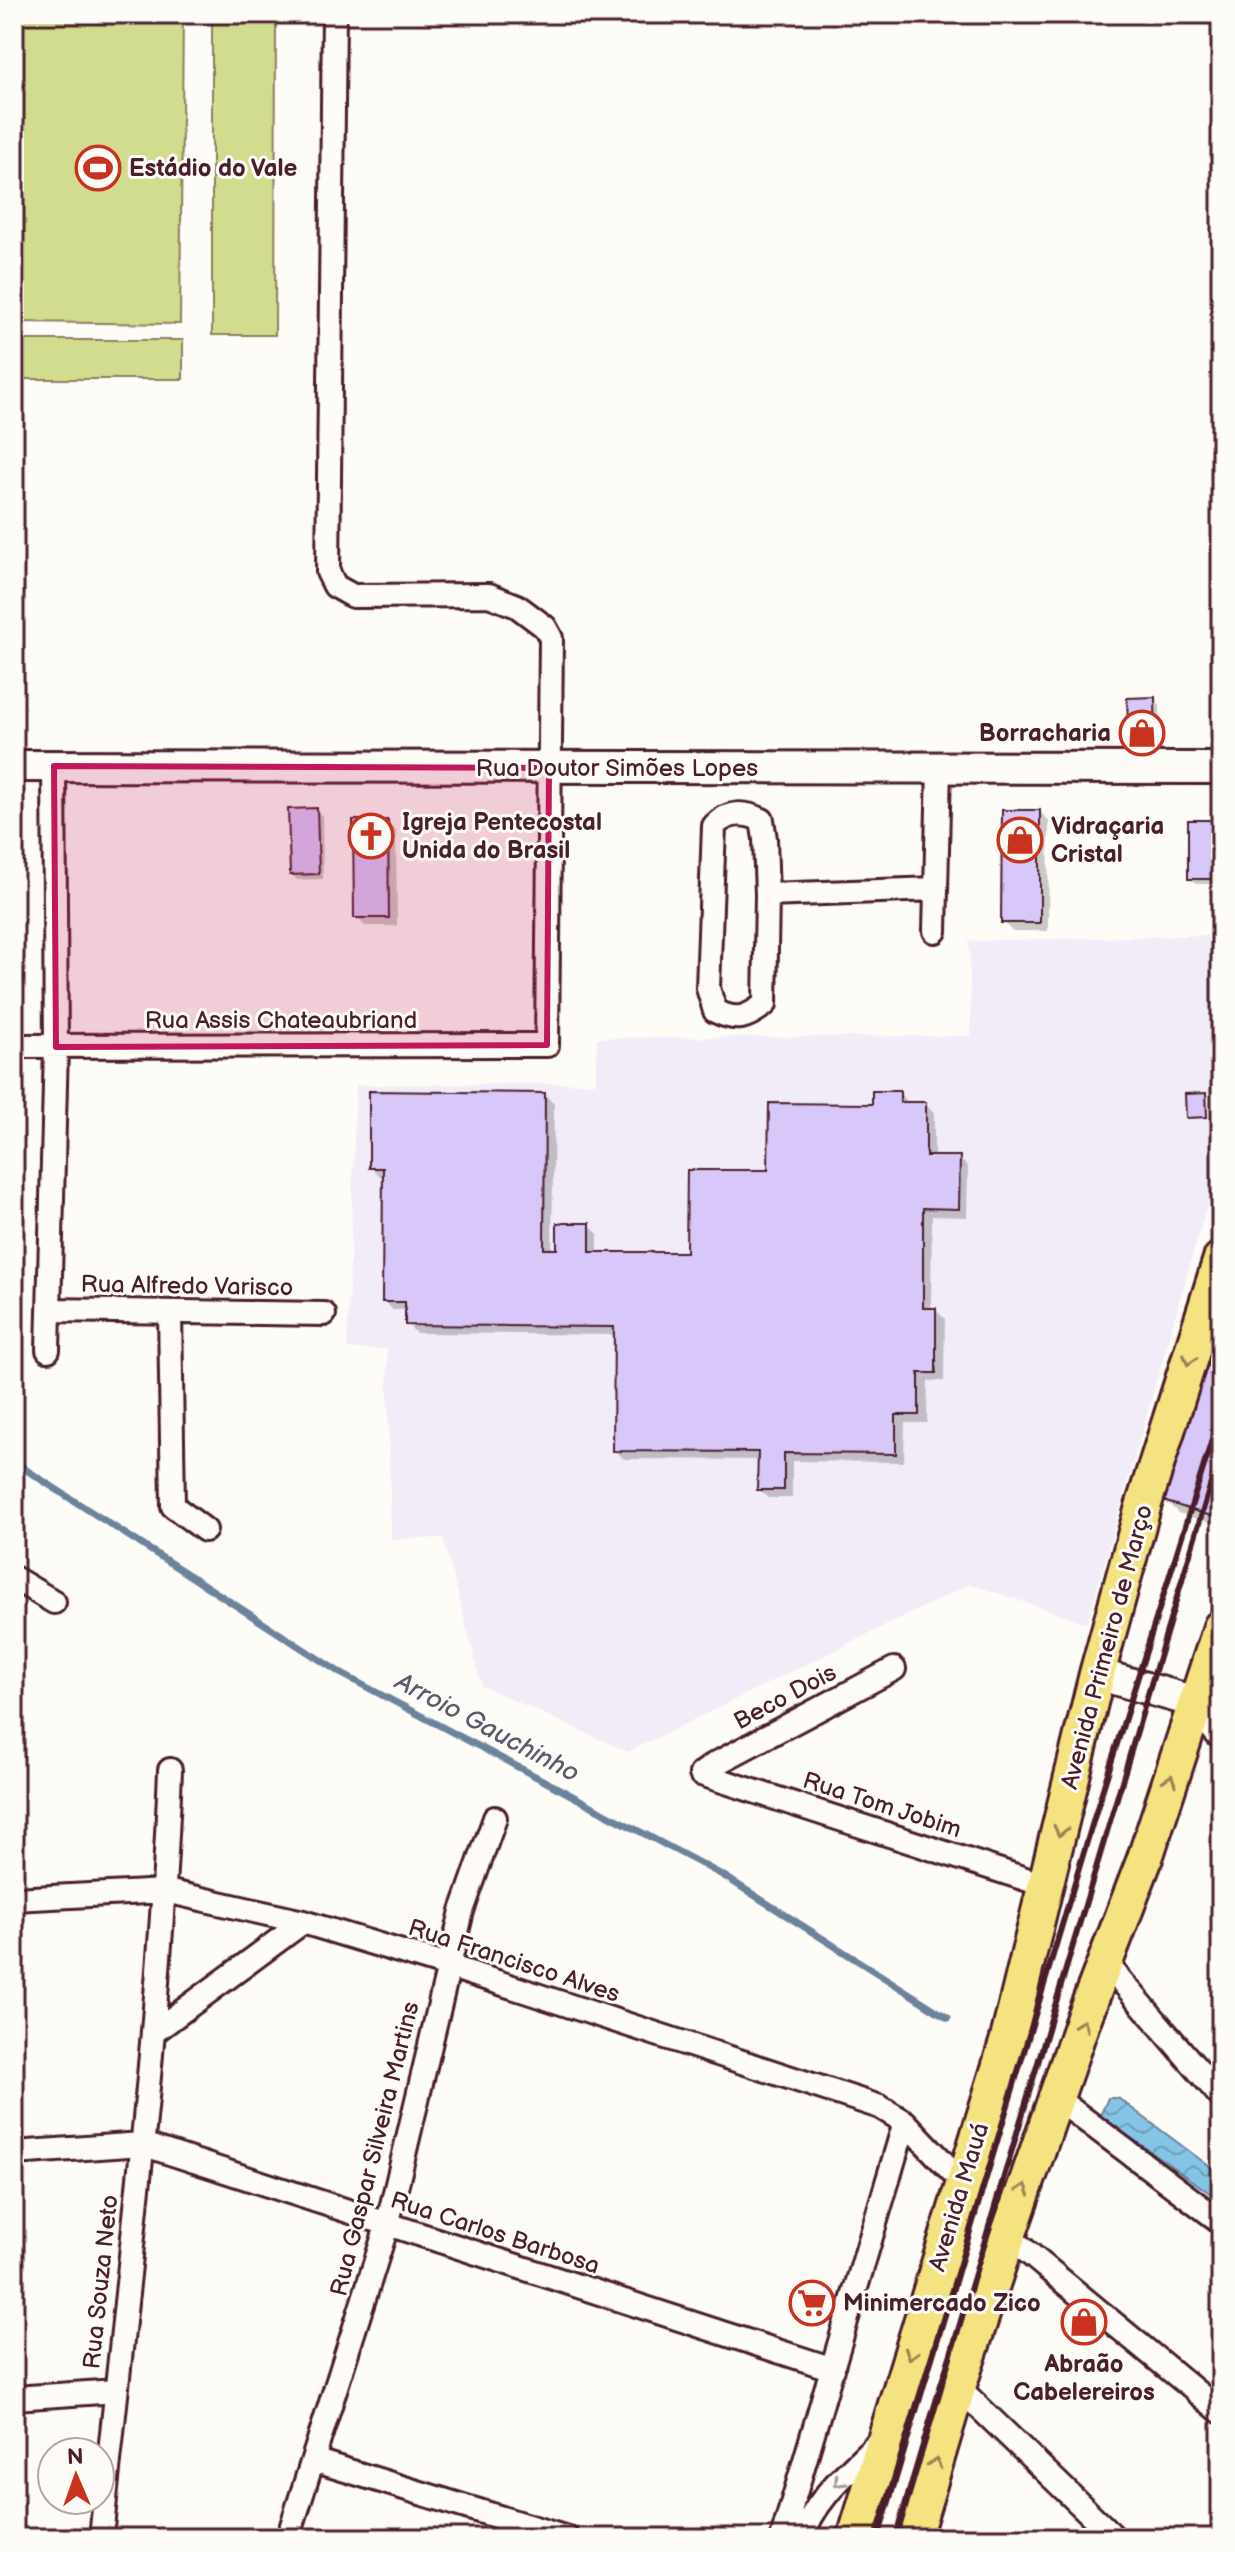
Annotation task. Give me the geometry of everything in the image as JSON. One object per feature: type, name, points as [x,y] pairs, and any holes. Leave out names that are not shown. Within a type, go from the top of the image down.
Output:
[{"type":"main road","name":"Rua Doutor Simões Lopes","points":[[14,766],[1221,768]]},
{"type":"main road","name":"Avenida Primeiro de Março","points":[[1008,2039],[1097,1674],[1143,1507],[1221,1259]]},
{"type":"main road","points":[[913,2538],[1008,2236],[1144,1861],[1221,1627]]},
{"type":"main road","points":[[1097,1674],[1195,1702],[1221,1733]]},
{"type":"main road","name":"Avenida Mauá","points":[[855,2538],[1008,2039]]},
{"type":"street","points":[[334,14],[328,572],[335,586],[353,596],[489,595],[517,606],[545,627],[551,638],[549,768]]},
{"type":"street","points":[[48,1350],[56,1047],[54,766]]},
{"type":"street","points":[[935,931],[939,767]]},
{"type":"street","name":"Rua Assis Chateaubriand","points":[[14,1046],[547,1045],[549,768]]},
{"type":"street","points":[[748,814],[762,820],[767,895],[765,1004],[749,1016],[725,1016],[715,1011],[708,988],[714,826],[719,821],[748,814]]},
{"type":"street","points":[[767,895],[936,889]]},
{"type":"street","name":"Rua Alfredo Varisco","points":[[49,1310],[324,1314]]},
{"type":"street","points":[[170,1312],[173,1506],[205,1530]]},
{"type":"street","points":[[14,1578],[54,1602]]},
{"type":"street","name":"Beco Dois","points":[[701,1774],[894,1669]]},
{"type":"street","name":"Rua Souza Neto","points":[[101,2538],[154,2032],[166,1891],[170,1770]]},
{"type":"street","name":"Rua Tom Jobim","points":[[701,1774],[1047,1886]]},
{"type":"street","name":"Rua Gaspar Silveira Martins","points":[[288,2538],[387,2226],[462,1911],[495,1818]]},
{"type":"street","name":"Rua Francisco Alves","points":[[14,1899],[166,1891],[303,1922],[880,2107],[905,2122],[963,2183]]},
{"type":"street","points":[[154,2032],[303,1922]]},
{"type":"street","points":[[1106,1963],[1221,2097]]},
{"type":"street","points":[[1056,2098],[1221,2222]]},
{"type":"street","points":[[782,2538],[905,2122]]},
{"type":"street","points":[[14,2153],[142,2144]]},
{"type":"street","name":"Rua Carlos Barbosa","points":[[142,2144],[833,2369]]},
{"type":"street","points":[[1008,2236],[1221,2412]]},
{"type":"street","points":[[958,2387],[1115,2538]]},
{"type":"street","points":[[14,2398],[116,2391]]},
{"type":"street","points":[[802,2538],[806,2523],[825,2496],[887,2433]]},
{"type":"street","points":[[313,2460],[567,2538]]},
{"type":"highlighted area","points":[[54,766],[549,768],[547,1045],[56,1047]]},
{"type":"shaded area","points":[[1221,935],[1221,1175],[1208,1202],[1087,1623],[970,1584],[628,1752],[482,1686],[443,1538],[391,1539],[387,1349],[347,1349],[356,1085],[596,1083],[597,1038],[971,1036],[969,941]]},
{"type":"green space","name":"Estádio do Vale","points":[[14,14],[183,14],[180,324],[14,322]]},
{"type":"green space","points":[[212,14],[276,14],[275,335],[212,335]]},
{"type":"green space","points":[[14,340],[183,340],[183,379],[14,379]]},
{"type":"water","points":[[1108,2098],[1118,2098],[1221,2175],[1221,2201],[1100,2116]]},
{"type":"building","points":[[1155,697],[1156,752],[1129,752],[1127,698]]},
{"type":"building","points":[[317,808],[319,874],[290,875],[288,809]]},
{"type":"building","points":[[1002,810],[1040,810],[1040,923],[1001,923]]},
{"type":"building","points":[[353,820],[388,820],[389,918],[354,918]]},
{"type":"building","points":[[1188,820],[1216,820],[1217,879],[1188,879]]},
{"type":"building","points":[[369,1091],[545,1093],[544,1249],[557,1249],[557,1223],[590,1223],[590,1252],[686,1252],[687,1170],[768,1170],[769,1103],[872,1104],[872,1091],[900,1091],[900,1102],[926,1102],[926,1156],[960,1156],[959,1209],[923,1208],[923,1308],[936,1308],[936,1373],[919,1373],[919,1415],[896,1415],[896,1454],[784,1453],[784,1490],[757,1490],[758,1452],[613,1451],[614,1327],[405,1325],[405,1302],[382,1302],[383,1168],[369,1168]]},
{"type":"building","points":[[1206,1093],[1207,1117],[1186,1118],[1185,1094]]},
{"type":"building","points":[[1218,1327],[1221,1328],[1221,1519],[1163,1501]]},
{"type":"waterway","name":"Arroio Gauchinho","points":[[14,1462],[342,1674],[724,1876],[948,2018]]},
{"type":"railway","points":[[878,2538],[1101,1795],[1221,1411]]},
{"type":"railway","points":[[896,2538],[1220,1453]]},
{"type":"place","name":"Estádio do Vale","points":[[98,168]]},
{"type":"place","name":"Borracharia","points":[[1142,733]]},
{"type":"place","name":"Igreja Pentecostal Unida do Brasil","points":[[371,836]]},
{"type":"place","name":"Vidraçaria Cristal","points":[[1020,840]]},
{"type":"place","name":"Minimercado Zico","points":[[812,2303]]},
{"type":"place","name":"Abraão Cabelereiros","points":[[1084,2322]]}]
